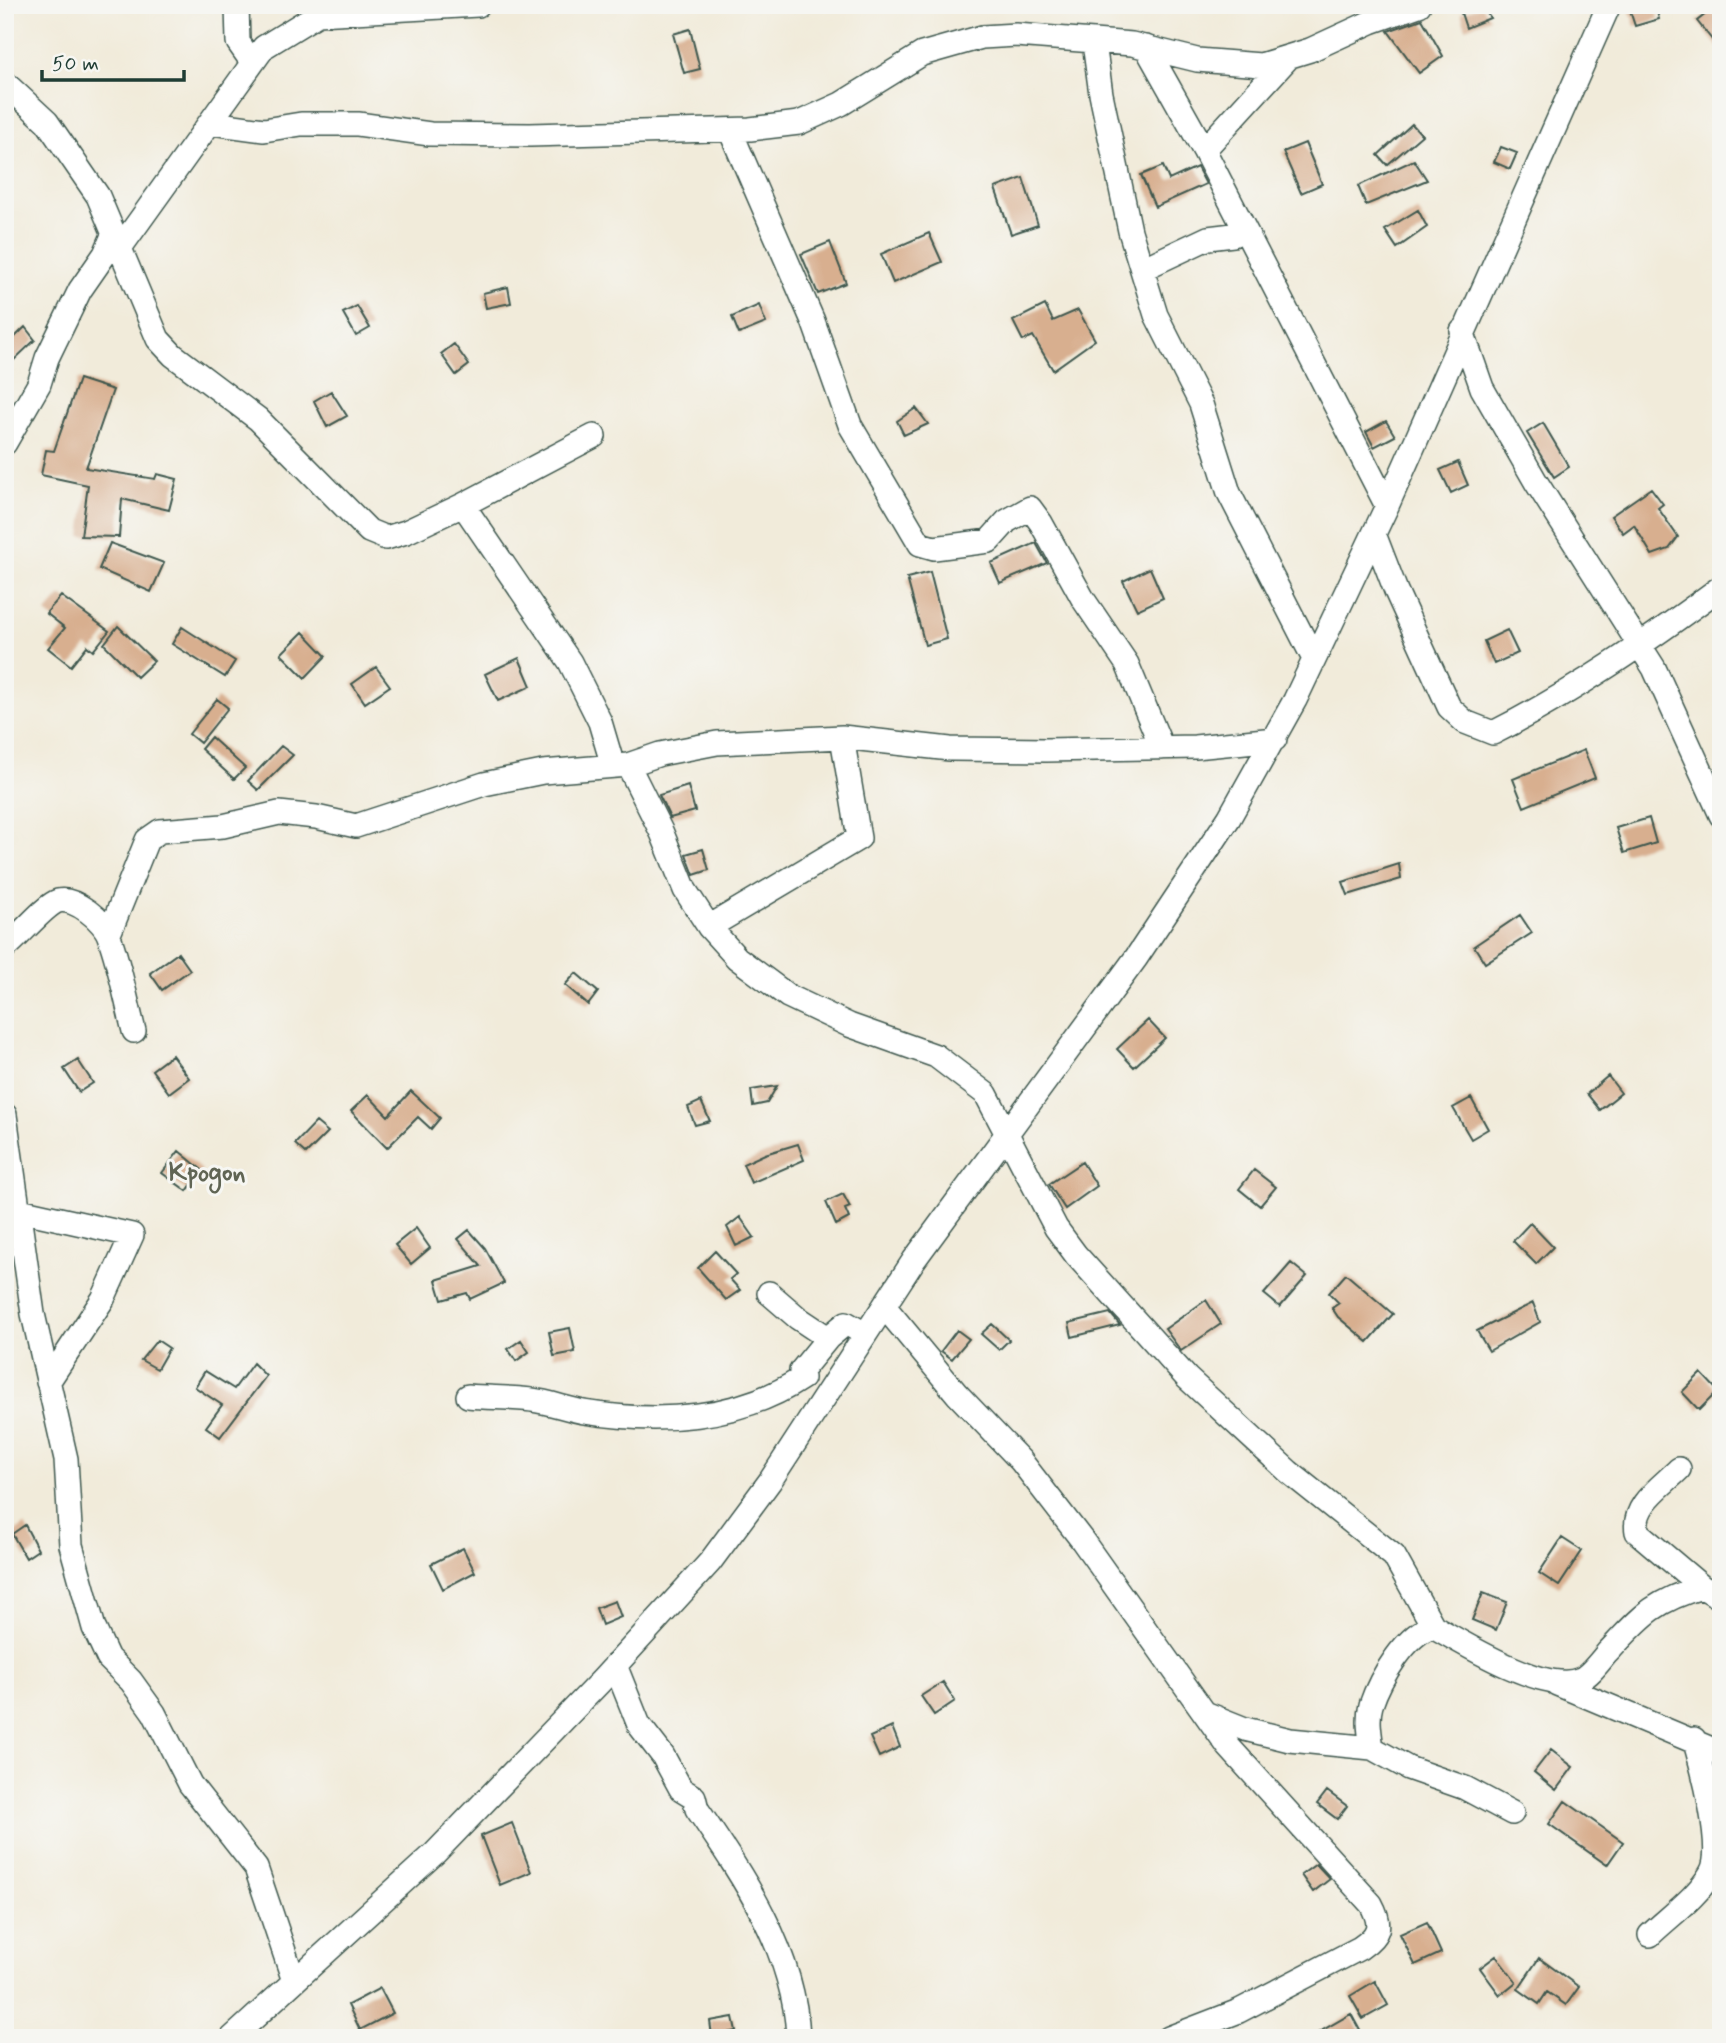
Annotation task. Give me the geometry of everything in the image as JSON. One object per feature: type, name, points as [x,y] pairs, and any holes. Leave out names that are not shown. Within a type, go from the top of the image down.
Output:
[{"type":"street","points":[[237,5],[238,42],[252,62]]},
{"type":"street","points":[[5,443],[39,384],[47,358],[80,290],[104,254],[212,123],[264,47],[318,14],[478,5]]},
{"type":"street","points":[[212,123],[264,130],[301,124],[358,124],[455,135],[730,130],[799,123],[841,104],[922,54],[982,37],[1016,35],[1146,47],[1177,57],[1223,64],[1261,65],[1288,58],[1371,22],[1419,5]]},
{"type":"street","points":[[232,2038],[293,1978],[435,1853],[710,1562],[770,1481],[884,1306],[1006,1133],[1136,958],[1229,818],[1275,739],[1387,506],[1608,5]]},
{"type":"street","points":[[1094,43],[1101,94],[1130,231],[1156,316],[1201,404],[1229,493],[1314,659]]},
{"type":"street","points":[[1146,47],[1203,150],[1387,506]]},
{"type":"street","points":[[1203,150],[1288,58]]},
{"type":"street","points":[[5,83],[47,122],[98,196],[158,339],[201,378],[258,419],[369,531],[386,538],[406,533],[594,436]]},
{"type":"street","points":[[730,130],[813,321],[850,425],[920,544],[934,548],[989,541],[1007,522],[1030,508],[1083,599],[1127,664],[1162,748]]},
{"type":"street","points":[[1142,269],[1208,238],[1233,235],[1243,228]]},
{"type":"street","points":[[1462,331],[1489,400],[1536,482],[1654,668],[1721,815]]},
{"type":"street","points":[[463,505],[570,662],[621,765],[662,833],[685,890],[709,927],[737,958],[788,996],[849,1025],[936,1056],[964,1074],[986,1094],[1056,1228],[1076,1255],[1187,1378],[1289,1472],[1394,1556],[1433,1626],[1505,1664],[1721,1753]]},
{"type":"street","points":[[1374,534],[1450,707],[1465,722],[1493,733],[1538,711],[1640,646],[1721,587]]},
{"type":"street","points":[[709,927],[859,838],[842,737]]},
{"type":"street","points":[[109,934],[147,840],[160,831],[223,826],[279,813],[316,817],[356,826],[484,784],[543,772],[621,765],[717,743],[842,737],[950,749],[1162,748],[1275,739]]},
{"type":"street","points":[[5,948],[60,901],[74,903],[98,920],[109,934],[134,1031]]},
{"type":"street","points":[[5,1115],[33,1314],[66,1459],[71,1545],[94,1628],[108,1658],[131,1681],[154,1713],[190,1784],[256,1868],[293,1978]]},
{"type":"street","points":[[19,1210],[132,1234],[103,1299],[48,1382]]},
{"type":"street","points":[[769,1293],[798,1318],[828,1338]]},
{"type":"street","points":[[884,1306],[957,1394],[1021,1461],[1082,1540],[1228,1746],[1371,1904],[1380,1928],[1374,1938],[1360,1948],[1239,2011],[1169,2038]]},
{"type":"street","points":[[468,1396],[533,1400],[588,1413],[648,1418],[685,1417],[764,1400],[802,1378],[801,1371],[828,1338],[846,1323],[866,1334]]},
{"type":"street","points":[[1679,1469],[1643,1504],[1634,1518],[1636,1532],[1711,1592]]},
{"type":"street","points":[[1557,1684],[1582,1679],[1648,1610],[1671,1596],[1711,1592]]},
{"type":"street","points":[[1372,1748],[1368,1726],[1371,1705],[1398,1655],[1418,1630],[1433,1626]]},
{"type":"street","points":[[615,1665],[639,1725],[663,1756],[681,1789],[694,1797],[697,1809],[744,1880],[768,1925],[792,1991],[798,2036]]},
{"type":"street","points":[[1205,1713],[1245,1729],[1290,1740],[1372,1748],[1408,1768],[1465,1788],[1512,1813]]},
{"type":"street","points":[[1650,1935],[1713,1871],[1715,1847],[1707,1783],[1694,1740]]},
{"type":"building","points":[[1655,5],[1659,19],[1635,26],[1630,11]]},
{"type":"building","points":[[1482,6],[1490,18],[1466,28],[1461,13]]},
{"type":"building","points":[[1711,10],[1721,22],[1721,51],[1697,21]]},
{"type":"building","points":[[1422,19],[1443,56],[1419,73],[1388,31]]},
{"type":"building","points":[[690,29],[700,69],[684,73],[673,34]]},
{"type":"building","points":[[1412,124],[1422,135],[1387,165],[1378,155]]},
{"type":"building","points":[[1305,143],[1322,184],[1301,193],[1283,152]]},
{"type":"building","points":[[1501,147],[1517,153],[1510,169],[1494,162]]},
{"type":"building","points":[[1414,160],[1427,180],[1366,205],[1358,186]]},
{"type":"building","points":[[1163,166],[1169,180],[1197,167],[1206,184],[1155,207],[1141,175]]},
{"type":"building","points":[[1023,178],[1038,225],[1011,234],[995,188]]},
{"type":"building","points":[[1418,210],[1427,227],[1397,248],[1385,230]]},
{"type":"building","points":[[929,233],[942,262],[893,283],[881,254]]},
{"type":"building","points":[[830,242],[846,283],[818,294],[801,254]]},
{"type":"building","points":[[508,287],[511,303],[486,308],[483,293]]},
{"type":"building","points":[[759,305],[766,323],[739,334],[732,317]]},
{"type":"building","points":[[1045,305],[1053,321],[1078,310],[1095,340],[1053,370],[1033,336],[1023,341],[1013,321]]},
{"type":"building","points":[[357,306],[370,328],[356,336],[343,313]]},
{"type":"building","points":[[25,327],[35,340],[13,361],[5,354],[5,347]]},
{"type":"building","points":[[454,344],[469,365],[456,375],[441,354]]},
{"type":"building","points":[[79,379],[113,390],[86,468],[155,479],[157,474],[177,479],[169,510],[122,499],[119,537],[81,536],[88,485],[41,475],[46,450],[54,451]]},
{"type":"building","points":[[331,391],[347,416],[327,427],[314,401]]},
{"type":"building","points":[[916,408],[928,424],[904,435],[897,421]]},
{"type":"building","points":[[1386,421],[1395,436],[1374,447],[1366,432]]},
{"type":"building","points":[[1543,423],[1569,467],[1554,477],[1527,433]]},
{"type":"building","points":[[1458,462],[1468,485],[1451,493],[1440,470]]},
{"type":"building","points":[[1651,488],[1663,504],[1658,508],[1678,537],[1669,549],[1652,555],[1634,525],[1623,533],[1611,516]]},
{"type":"building","points":[[110,543],[164,563],[151,592],[99,569]]},
{"type":"building","points":[[1036,543],[1047,563],[1000,583],[991,563]]},
{"type":"building","points":[[1150,568],[1163,598],[1137,610],[1123,581]]},
{"type":"building","points":[[930,572],[947,639],[925,645],[907,578]]},
{"type":"building","points":[[61,596],[109,631],[93,651],[87,646],[71,666],[48,648],[65,628],[46,613]]},
{"type":"building","points":[[118,626],[154,661],[137,677],[104,644]]},
{"type":"building","points":[[182,627],[235,661],[225,677],[172,644]]},
{"type":"building","points":[[1507,630],[1518,653],[1494,664],[1484,641]]},
{"type":"building","points":[[303,632],[326,656],[305,678],[281,654]]},
{"type":"building","points":[[519,658],[531,686],[498,701],[485,674]]},
{"type":"building","points":[[376,667],[390,686],[365,703],[352,684]]},
{"type":"building","points":[[217,699],[228,708],[200,743],[189,734]]},
{"type":"building","points":[[211,737],[245,768],[234,779],[201,749]]},
{"type":"building","points":[[281,746],[293,755],[258,790],[248,781]]},
{"type":"building","points":[[1584,750],[1595,778],[1524,807],[1513,779]]},
{"type":"building","points":[[688,786],[695,811],[670,818],[659,795]]},
{"type":"building","points":[[1649,818],[1656,843],[1624,853],[1616,828]]},
{"type":"building","points":[[703,849],[709,870],[694,875],[686,854]]},
{"type":"building","points":[[1399,864],[1401,879],[1348,895],[1343,882]]},
{"type":"building","points":[[1520,915],[1532,933],[1485,963],[1474,946]]},
{"type":"building","points":[[178,953],[190,970],[162,990],[150,973]]},
{"type":"building","points":[[576,973],[598,992],[588,1005],[565,985]]},
{"type":"building","points":[[1148,1020],[1165,1038],[1134,1067],[1117,1049]]},
{"type":"building","points":[[172,1055],[189,1078],[169,1093],[152,1070]]},
{"type":"building","points":[[78,1060],[93,1083],[79,1092],[64,1069]]},
{"type":"building","points":[[1608,1076],[1621,1093],[1600,1110],[1587,1094]]},
{"type":"building","points":[[777,1086],[767,1103],[753,1106],[751,1090]]},
{"type":"building","points":[[411,1091],[440,1118],[431,1129],[418,1117],[387,1148],[351,1111],[368,1095],[388,1116]]},
{"type":"building","points":[[1471,1098],[1488,1129],[1471,1139],[1453,1108]]},
{"type":"building","points":[[701,1101],[710,1121],[695,1125],[688,1107]]},
{"type":"building","points":[[316,1122],[328,1132],[306,1154],[295,1144]]},
{"type":"building","points":[[798,1144],[804,1160],[751,1183],[743,1164]]},
{"type":"building","points":[[179,1151],[202,1170],[187,1191],[162,1173]]},
{"type":"building","points":[[1082,1162],[1097,1186],[1065,1209],[1049,1184]]},
{"type":"building","points":[[1254,1170],[1276,1187],[1260,1206],[1239,1189]]},
{"type":"building","points":[[843,1194],[850,1207],[845,1209],[849,1218],[836,1225],[826,1202]]},
{"type":"building","points":[[740,1217],[754,1237],[736,1246],[727,1227]]},
{"type":"building","points":[[1530,1223],[1553,1247],[1536,1264],[1513,1241]]},
{"type":"building","points":[[416,1228],[430,1248],[411,1264],[395,1245]]},
{"type":"building","points":[[469,1230],[485,1248],[504,1283],[470,1299],[467,1293],[442,1300],[436,1280],[481,1266],[458,1239]]},
{"type":"building","points":[[715,1251],[736,1274],[730,1279],[740,1290],[726,1300],[698,1268]]},
{"type":"building","points":[[1291,1263],[1307,1276],[1280,1307],[1264,1294]]},
{"type":"building","points":[[1346,1274],[1393,1314],[1368,1342],[1338,1317],[1332,1308],[1339,1303],[1329,1293]]},
{"type":"building","points":[[1206,1300],[1221,1324],[1181,1351],[1165,1329]]},
{"type":"building","points":[[1533,1303],[1540,1322],[1489,1351],[1477,1331]]},
{"type":"building","points":[[1110,1313],[1120,1325],[1072,1337],[1069,1323]]},
{"type":"building","points":[[992,1324],[1009,1340],[999,1350],[981,1334]]},
{"type":"building","points":[[570,1328],[575,1352],[554,1356],[549,1332]]},
{"type":"building","points":[[957,1330],[969,1339],[952,1359],[941,1351]]},
{"type":"building","points":[[157,1340],[169,1348],[157,1369],[141,1360]]},
{"type":"building","points":[[521,1340],[529,1352],[516,1361],[508,1349]]},
{"type":"building","points":[[253,1363],[266,1376],[220,1437],[206,1427],[222,1405],[195,1387],[205,1371],[234,1389]]},
{"type":"building","points":[[1701,1373],[1718,1391],[1699,1410],[1682,1392]]},
{"type":"building","points":[[25,1525],[38,1550],[26,1558],[12,1534]]},
{"type":"building","points":[[1562,1538],[1582,1551],[1559,1586],[1539,1573]]},
{"type":"building","points":[[463,1548],[475,1572],[443,1589],[431,1564]]},
{"type":"building","points":[[1483,1593],[1507,1602],[1496,1630],[1472,1620]]},
{"type":"building","points":[[615,1601],[621,1617],[602,1625],[596,1608]]},
{"type":"building","points":[[943,1682],[955,1701],[934,1715],[921,1696]]},
{"type":"building","points":[[892,1727],[900,1747],[879,1757],[870,1737]]},
{"type":"building","points":[[1551,1750],[1573,1767],[1556,1790],[1534,1772]]},
{"type":"building","points":[[1327,1791],[1347,1806],[1337,1819],[1317,1804]]},
{"type":"building","points":[[1565,1801],[1623,1842],[1607,1865],[1549,1824]]},
{"type":"building","points":[[512,1823],[531,1872],[500,1885],[481,1836]]},
{"type":"building","points":[[1316,1864],[1330,1879],[1313,1892],[1301,1875]]},
{"type":"building","points":[[1427,1922],[1441,1953],[1415,1965],[1400,1934]]},
{"type":"building","points":[[1496,1956],[1516,1982],[1500,1995],[1480,1968]]},
{"type":"building","points":[[1539,1958],[1579,1987],[1566,2005],[1547,1992],[1539,2004],[1518,1989]]},
{"type":"building","points":[[1375,1981],[1388,2005],[1363,2019],[1350,1996]]},
{"type":"building","points":[[380,1988],[393,2013],[360,2030],[348,2005]]},
{"type":"building","points":[[1351,2014],[1364,2038],[1309,2038]]},
{"type":"building","points":[[733,2017],[736,2031],[712,2036],[710,2021]]},
{"type":"district","name":"Kpogon","points":[[207,1172]]}]
